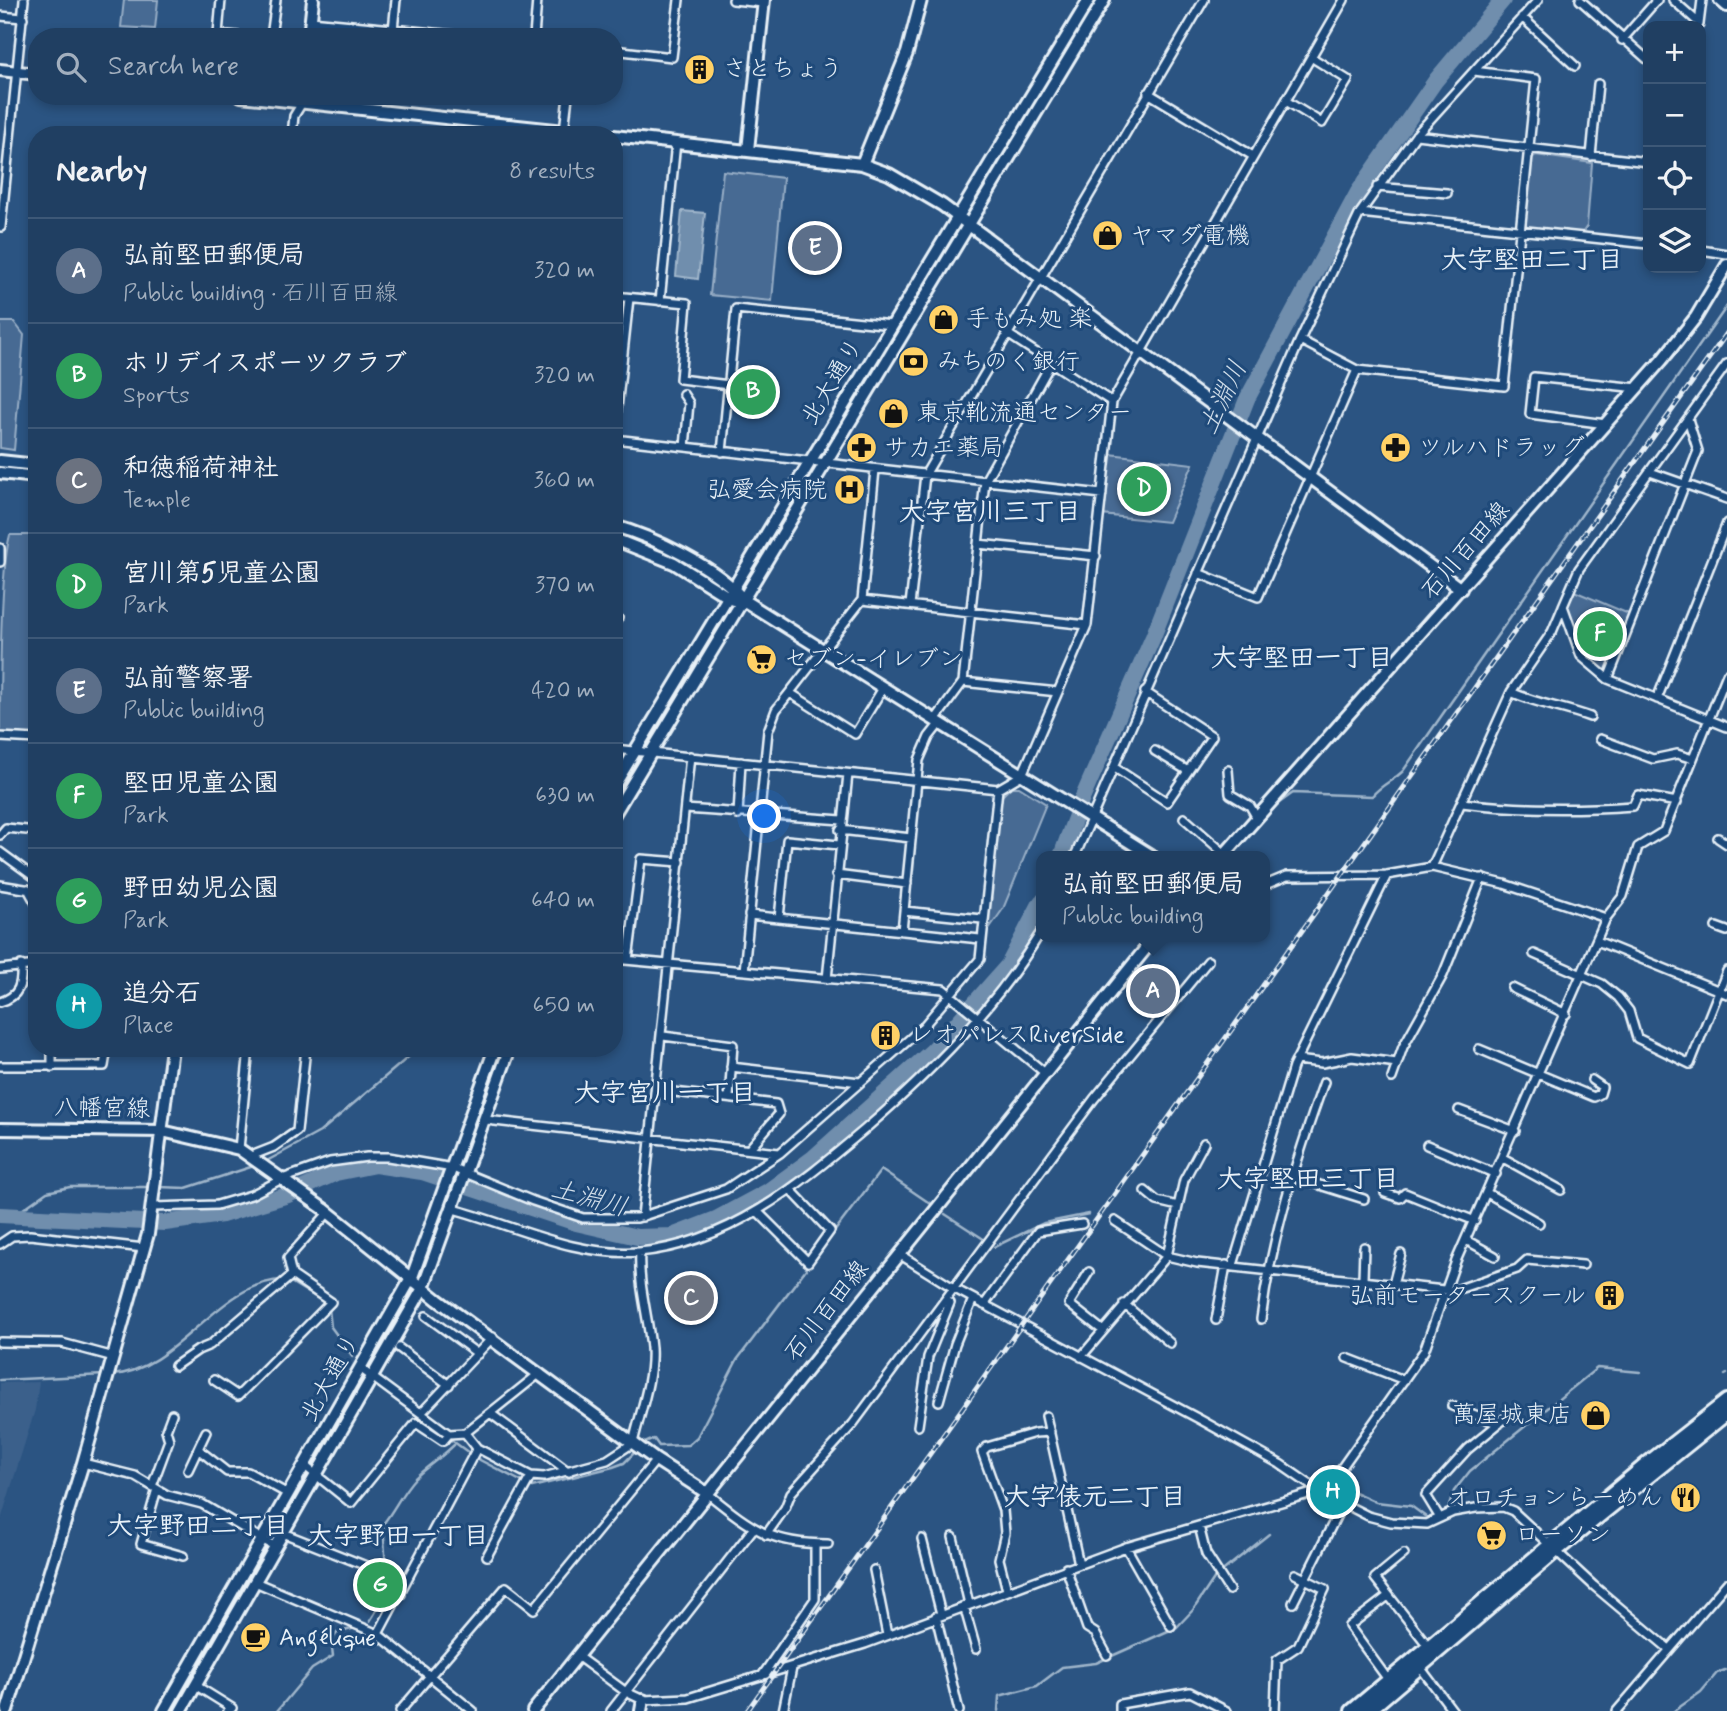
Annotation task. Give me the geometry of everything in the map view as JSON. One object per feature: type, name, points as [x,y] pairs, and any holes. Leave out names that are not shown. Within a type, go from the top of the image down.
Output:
[{"type":"main road","points":[[1358,1710],[1429,1647],[1727,1401]]},
{"type":"main road","points":[[1358,1710],[1420,1667],[1553,1547],[1727,1413]]},
{"type":"street","points":[[1,226],[24,0]]},
{"type":"street","points":[[218,28],[220,0]]},
{"type":"street","points":[[272,28],[276,0]]},
{"type":"street","points":[[310,28],[313,0]]},
{"type":"street","points":[[393,28],[396,0]]},
{"type":"street","points":[[535,28],[537,0]]},
{"type":"street","points":[[623,51],[672,57],[679,0]]},
{"type":"street","points":[[733,0],[764,2],[748,150]]},
{"type":"street","points":[[862,164],[907,53],[921,0]]},
{"type":"street","name":"北大通り","points":[[623,772],[1088,0]]},
{"type":"street","points":[[623,799],[1104,0]]},
{"type":"street","points":[[911,606],[925,475],[1204,0]]},
{"type":"street","points":[[623,750],[998,789],[1022,775],[1087,625],[1112,402],[1344,0]]},
{"type":"street","points":[[1077,851],[1256,438],[1360,213],[1416,135],[1538,0]]},
{"type":"street","points":[[1580,0],[1643,56]]},
{"type":"street","points":[[1622,40],[1657,0]]},
{"type":"street","points":[[1673,0],[1696,21]]},
{"type":"street","points":[[1699,21],[1702,0]]},
{"type":"street","points":[[1720,0],[1727,6]]},
{"type":"street","points":[[0,16],[23,18]]},
{"type":"street","points":[[1522,18],[1575,66]]},
{"type":"street","points":[[311,21],[375,28]]},
{"type":"street","points":[[1286,101],[1322,123],[1348,80],[1311,57]]},
{"type":"street","points":[[0,70],[28,73]]},
{"type":"street","points":[[1300,340],[1357,370],[1504,386],[1536,79],[1474,71]]},
{"type":"street","points":[[1591,156],[1598,84]]},
{"type":"street","points":[[1148,93],[1254,156]]},
{"type":"street","points":[[293,126],[300,105]]},
{"type":"street","points":[[343,105],[509,126]]},
{"type":"street","points":[[565,126],[567,105]]},
{"type":"street","points":[[1416,135],[1643,161]]},
{"type":"street","points":[[623,137],[862,164],[916,188],[1461,589]]},
{"type":"street","points":[[660,301],[676,142]]},
{"type":"street","points":[[1377,187],[1447,193]]},
{"type":"street","points":[[1360,213],[1643,243]]},
{"type":"street","points":[[1706,251],[1727,254]]},
{"type":"street","name":"石川百田線","points":[[1228,851],[1638,388],[1696,317],[1727,265]]},
{"type":"street","points":[[623,297],[687,303],[680,379],[729,385]]},
{"type":"street","points":[[623,354],[629,298]]},
{"type":"street","points":[[722,452],[736,309],[892,326]]},
{"type":"street","points":[[1006,333],[1112,402]]},
{"type":"street","points":[[902,931],[921,751],[963,682],[985,481],[1051,363]]},
{"type":"street","points":[[1432,867],[1511,692],[1552,632],[1579,569],[1727,364]]},
{"type":"street","points":[[1198,573],[1258,597],[1357,370]]},
{"type":"street","points":[[1606,424],[1530,414],[1534,377],[1638,388]]},
{"type":"street","points":[[683,394],[689,403],[685,447]]},
{"type":"street","points":[[1608,679],[1698,452],[1688,419]]},
{"type":"street","points":[[623,439],[809,463],[1102,494]]},
{"type":"street","points":[[0,461],[28,464]]},
{"type":"street","points":[[744,971],[768,731],[776,710],[862,600],[875,470]]},
{"type":"street","points":[[1650,472],[1686,482],[1727,499]]},
{"type":"street","points":[[0,473],[28,476]]},
{"type":"street","points":[[1657,699],[1727,523]]},
{"type":"street","points":[[623,529],[646,536],[673,550],[735,589],[743,600],[1144,851]]},
{"type":"street","points":[[623,543],[674,563],[728,600],[743,600]]},
{"type":"street","points":[[978,544],[1096,556]]},
{"type":"street","points":[[0,548],[0,562]]},
{"type":"street","points":[[862,600],[1087,625]]},
{"type":"street","points":[[1563,606],[1581,656],[1608,679],[1727,727]]},
{"type":"street","points":[[577,1656],[642,1705],[688,1698],[792,1668],[1126,1547],[1319,1491],[1334,1480],[1404,1380],[1433,1332],[1444,1290],[1606,918],[1623,896],[1638,847],[1664,831],[1727,674]]},
{"type":"street","points":[[963,682],[1058,692]]},
{"type":"street","points":[[790,693],[855,734],[883,688]]},
{"type":"street","points":[[1115,768],[1167,802],[1212,736],[1145,692]]},
{"type":"street","points":[[1511,692],[1532,702],[1561,707],[1590,717]]},
{"type":"street","points":[[0,737],[28,739]]},
{"type":"street","points":[[1600,739],[1653,759],[1677,754],[1693,759]]},
{"type":"street","points":[[1155,751],[1188,771]]},
{"type":"street","points":[[642,1217],[691,756]]},
{"type":"street","points":[[738,815],[741,762]]},
{"type":"street","points":[[1228,770],[1230,794],[1250,806],[1257,818]]},
{"type":"street","points":[[827,979],[830,924],[848,774]]},
{"type":"street","points":[[153,1209],[217,1205],[251,1195],[330,1162],[367,1157],[388,1157],[453,1170],[583,1218],[642,1217],[726,1189],[780,1153],[955,996],[980,958],[982,919],[998,789]]},
{"type":"street","points":[[1462,803],[1521,810],[1573,810],[1633,806],[1638,795],[1677,802]]},
{"type":"street","points":[[685,809],[759,817],[842,820]]},
{"type":"street","points":[[1184,818],[1220,851]]},
{"type":"street","points":[[0,835],[6,828],[28,830]]},
{"type":"street","points":[[840,830],[911,838]]},
{"type":"street","points":[[1718,838],[1727,844]]},
{"type":"street","points":[[779,918],[787,840],[839,845]]},
{"type":"street","points":[[0,852],[28,872]]},
{"type":"street","points":[[628,960],[641,859],[680,862]]},
{"type":"street","points":[[1270,884],[1301,875],[1387,876],[1432,867],[1482,878],[1606,918]]},
{"type":"street","points":[[836,875],[906,884]]},
{"type":"street","points":[[1216,1320],[1229,1265],[1296,1060],[1387,876]]},
{"type":"street","points":[[1392,1078],[1403,1047],[1443,975],[1482,878]]},
{"type":"street","points":[[0,885],[27,889]]},
{"type":"street","points":[[904,911],[982,919]]},
{"type":"street","points":[[749,915],[980,939]]},
{"type":"street","points":[[1716,927],[1727,931]]},
{"type":"street","points":[[454,1207],[597,1251],[640,1252],[714,1234],[791,1190],[934,1067],[1014,977],[1036,940]]},
{"type":"street","points":[[1597,941],[1723,993]]},
{"type":"street","name":"石川百田線","points":[[533,1711],[1151,942]]},
{"type":"street","points":[[1534,954],[1582,974],[1618,997],[1629,1011],[1637,1038],[1690,1064],[1723,993],[1727,971]]},
{"type":"street","points":[[623,960],[943,989],[955,996],[1045,1073]]},
{"type":"street","points":[[766,1535],[785,1508],[791,1493],[853,1424],[957,1290],[1094,1099],[1208,961]]},
{"type":"street","points":[[0,1002],[15,995],[19,988],[21,965]]},
{"type":"street","points":[[0,969],[28,965]]},
{"type":"street","points":[[1512,989],[1566,1014]]},
{"type":"street","points":[[663,1036],[733,1045],[729,1098]]},
{"type":"street","points":[[1479,1049],[1594,1097],[1600,1094],[1602,1087],[1592,1080]]},
{"type":"street","points":[[52,1057],[52,1067]]},
{"type":"street","points":[[0,1066],[104,1066],[106,1057]]},
{"type":"street","name":"八幡宮線","points":[[0,1129],[162,1130],[171,1057]]},
{"type":"street","points":[[239,1149],[248,1057]]},
{"type":"street","points":[[255,1159],[297,1131],[305,1057]]},
{"type":"street","name":"北大通り","points":[[164,1711],[412,1277],[492,1057]]},
{"type":"street","name":"北大通り","points":[[181,1711],[423,1288],[507,1057]]},
{"type":"street","points":[[1296,1060],[1322,1063],[1352,1057],[1397,1063]]},
{"type":"street","points":[[732,1067],[860,1082]]},
{"type":"street","points":[[1261,1318],[1267,1270],[1291,1176],[1324,1082]]},
{"type":"street","points":[[657,1090],[776,1104],[779,1114],[750,1148]]},
{"type":"street","points":[[1460,1110],[1515,1131]]},
{"type":"street","points":[[486,1120],[780,1153]]},
{"type":"street","points":[[7,1711],[83,1463],[148,1234],[162,1130],[239,1149],[255,1159],[423,1288],[753,1529],[766,1535],[828,1544]]},
{"type":"street","points":[[1081,1357],[1167,1256],[1184,1180],[1203,1143]]},
{"type":"street","points":[[1427,1145],[1496,1174]]},
{"type":"street","points":[[1503,1158],[1561,1189]]},
{"type":"street","points":[[1291,1176],[1364,1199]]},
{"type":"street","points":[[757,1211],[807,1262],[830,1231],[791,1190]]},
{"type":"street","points":[[1145,1191],[1157,1200],[1178,1206]]},
{"type":"street","points":[[1385,1193],[1400,1198],[1405,1193],[1475,1221]]},
{"type":"street","points":[[1488,1193],[1539,1223]]},
{"type":"street","points":[[175,1366],[198,1349],[210,1345],[288,1279],[288,1258],[328,1213]]},
{"type":"street","points":[[1115,1221],[1167,1256],[1453,1291],[1517,1269],[1527,1260],[1583,1265]]},
{"type":"street","points":[[984,1305],[1038,1231],[1082,1224]]},
{"type":"street","points":[[0,1244],[12,1236],[30,1236],[144,1248]]},
{"type":"street","points":[[1466,1240],[1495,1255]]},
{"type":"street","points":[[1363,1279],[1364,1247]]},
{"type":"street","points":[[465,1433],[474,1452],[531,1476],[569,1472],[607,1460],[633,1443],[650,1372],[650,1348],[638,1280],[640,1252]]},
{"type":"street","points":[[899,1254],[972,1299],[1269,1458],[1319,1491],[1368,1516],[1391,1522],[1426,1524],[1476,1508],[1503,1507],[1523,1518],[1669,1649]]},
{"type":"street","points":[[1393,1284],[1401,1254]]},
{"type":"street","points":[[1089,1272],[1069,1304],[1102,1330]]},
{"type":"street","points":[[214,1380],[238,1396],[331,1302],[288,1279]]},
{"type":"street","points":[[918,1426],[928,1357],[945,1311],[957,1290]]},
{"type":"street","points":[[939,1401],[954,1344],[972,1299]]},
{"type":"street","points":[[1124,1304],[1170,1343]]},
{"type":"street","points":[[426,1316],[478,1354]]},
{"type":"street","points":[[422,1412],[493,1337]]},
{"type":"street","points":[[0,1342],[62,1343],[114,1357]]},
{"type":"street","points":[[399,1348],[449,1385]]},
{"type":"street","points":[[1348,1359],[1404,1380]]},
{"type":"street","points":[[360,1368],[422,1412],[447,1436]]},
{"type":"street","points":[[305,1466],[351,1503],[416,1423],[447,1436],[465,1433],[540,1373]]},
{"type":"street","points":[[1452,1406],[1499,1424]]},
{"type":"street","points":[[490,1413],[569,1472]]},
{"type":"street","points":[[172,1414],[166,1430],[169,1440],[141,1544],[183,1556]]},
{"type":"street","points":[[1046,1416],[1079,1564]]},
{"type":"street","points":[[1440,1518],[1426,1495],[1468,1449],[1508,1416]]},
{"type":"street","points":[[188,1470],[206,1432]]},
{"type":"street","points":[[1007,1590],[999,1559],[1005,1533],[1003,1510],[982,1452],[987,1447],[1049,1432]]},
{"type":"street","points":[[198,1449],[227,1472],[248,1472],[288,1494]]},
{"type":"street","points":[[378,1634],[474,1452]]},
{"type":"street","points":[[400,1711],[506,1587],[534,1609],[656,1460]]},
{"type":"street","points":[[83,1463],[135,1476],[155,1488],[202,1504],[275,1546]]},
{"type":"street","points":[[487,1556],[531,1476]]},
{"type":"street","points":[[1293,1603],[1303,1578],[1343,1503]]},
{"type":"street","points":[[1199,1526],[1206,1554],[1229,1590]]},
{"type":"street","points":[[611,1711],[753,1529]]},
{"type":"street","points":[[283,1533],[384,1573],[401,1594]]},
{"type":"street","points":[[953,1537],[976,1649]]},
{"type":"street","points":[[922,1539],[959,1711]]},
{"type":"street","points":[[762,1676],[815,1599],[815,1544]]},
{"type":"street","points":[[1126,1547],[1171,1626]]},
{"type":"street","points":[[1404,1554],[1375,1578],[1429,1647]]},
{"type":"street","points":[[1066,1569],[1087,1628],[1095,1633],[1107,1655]]},
{"type":"street","points":[[874,1570],[887,1635]]},
{"type":"street","points":[[1275,1711],[1277,1660],[1298,1646],[1325,1589],[1295,1574]]},
{"type":"street","points":[[255,1582],[378,1634],[473,1711]]},
{"type":"street","points":[[1617,1711],[1727,1583]]},
{"type":"street","points":[[1388,1596],[1349,1626],[1389,1681]]},
{"type":"street","points":[[1420,1667],[1453,1711]]},
{"type":"street","points":[[783,1711],[792,1668]]},
{"type":"street","points":[[195,1685],[232,1708],[228,1711]]},
{"type":"street","points":[[1120,1711],[1120,1704],[1190,1692],[1227,1711]]},
{"type":"shaded area","points":[[124,0],[158,0],[155,28],[121,27]]},
{"type":"shaded area","points":[[1536,155],[1592,163],[1587,226],[1582,233],[1529,228],[1525,224],[1532,158]]},
{"type":"shaded area","points":[[723,171],[783,178],[772,301],[710,295]]},
{"type":"shaded area","points":[[682,211],[705,213],[698,279],[676,276]]},
{"type":"shaded area","points":[[0,322],[14,322],[24,335],[14,450],[0,448]]},
{"type":"shaded area","points":[[1110,454],[1193,464],[1168,522],[1102,515]]},
{"type":"shaded area","points":[[10,535],[28,535],[28,735],[0,733],[2,602]]},
{"type":"shaded area","points":[[1574,591],[1629,614],[1605,672],[1586,654],[1568,607]]},
{"type":"shaded area","points":[[1011,787],[1019,787],[1046,804],[1003,909],[986,933],[1000,798]]},
{"type":"shaded area","points":[[39,1382],[35,1410],[0,1523],[0,1383]]},
{"type":"waterway","name":"土淵川","points":[[1063,851],[1082,799],[1153,637],[1247,399],[1358,192],[1436,80],[1503,0]]},
{"type":"waterway","points":[[1275,806],[1293,793],[1372,796],[1403,771],[1727,306]]},
{"type":"waterway","name":"土淵川","points":[[0,1215],[165,1223],[222,1215],[288,1195],[336,1173],[375,1165],[422,1172],[576,1223],[637,1237],[672,1236],[716,1219],[768,1191],[813,1158],[933,1050],[1008,965],[1036,912]]},
{"type":"waterway","points":[[263,1163],[320,1132],[408,1057]]},
{"type":"waterway","points":[[159,1187],[186,1188],[257,1165]]},
{"type":"waterway","points":[[645,1443],[654,1439],[659,1446],[688,1445],[697,1437],[737,1360],[881,1170],[931,1204]]},
{"type":"waterway","points":[[16,1214],[47,1192],[70,1187],[149,1187]]},
{"type":"waterway","points":[[945,1214],[982,1238]]},
{"type":"waterway","points":[[994,1247],[1044,1223],[1089,1214]]},
{"type":"waterway","points":[[112,1375],[135,1370],[157,1359],[238,1295],[260,1284],[283,1280]]},
{"type":"waterway","points":[[289,1281],[325,1303]]},
{"type":"waterway","points":[[329,1309],[331,1327],[353,1357]]},
{"type":"waterway","points":[[1449,1506],[1454,1491],[1470,1471],[1597,1368],[1640,1372]]},
{"type":"waterway","points":[[0,1380],[105,1375]]},
{"type":"waterway","points":[[380,1388],[476,1458],[532,1487],[613,1467],[624,1463],[636,1451]]},
{"type":"waterway","points":[[394,1581],[386,1568],[383,1524],[415,1478],[454,1445]]},
{"type":"waterway","points":[[1339,1485],[1376,1502],[1411,1506],[1426,1517]]},
{"type":"waterway","points":[[1304,1501],[1317,1497]]},
{"type":"waterway","points":[[998,1711],[999,1696],[1037,1686],[1062,1667],[1096,1663],[1177,1627],[1193,1610],[1215,1577],[1269,1534]]},
{"type":"waterway","points":[[370,1621],[380,1605],[394,1595]]},
{"type":"waterway","points":[[277,1711],[312,1669],[333,1656],[331,1641],[337,1633],[355,1628]]},
{"type":"waterway","points":[[1674,1711],[1701,1692],[1717,1673],[1725,1670]]},
{"type":"railway","points":[[747,1711],[1727,333]]},
{"type":"place","name":"さとちょう","points":[[700,69]]},
{"type":"place","name":"ヤマダ電機","points":[[1107,236]]},
{"type":"place","name":"弘前警察署","points":[[815,248]]},
{"type":"place","name":"手もみ処 楽","points":[[943,319]]},
{"type":"place","name":"みちのく銀行","points":[[914,362]]},
{"type":"place","name":"ホリデイスポーツクラブ","points":[[753,392]]},
{"type":"place","name":"東京靴流通センター","points":[[894,413]]},
{"type":"place","name":"サカエ薬局","points":[[861,448]]},
{"type":"place","name":"ツルハドラッグ","points":[[1395,448]]},
{"type":"place","name":"宮川第5児童公園","points":[[1144,489]]},
{"type":"place","name":"弘愛会病院","points":[[850,490]]},
{"type":"place","name":"堅田児童公園","points":[[1600,634]]},
{"type":"place","name":"セブン-イレブン","points":[[761,659]]},
{"type":"place","name":"弘前堅田郵便局","points":[[1153,991]]},
{"type":"place","name":"レオパレスRiverSide","points":[[886,1035]]},
{"type":"place","name":"弘前モータースクール","points":[[1609,1296]]},
{"type":"place","name":"和徳稲荷神社","points":[[691,1298]]},
{"type":"place","name":"萬屋城東店","points":[[1595,1415]]},
{"type":"place","name":"追分石","points":[[1333,1492]]},
{"type":"place","name":"オロチョンらーめん","points":[[1686,1498]]},
{"type":"place","name":"ローソン","points":[[1492,1535]]},
{"type":"place","name":"野田幼児公園","points":[[380,1585]]},
{"type":"place","name":"Angélique","points":[[256,1638]]},
{"type":"district","name":"大字堅田二丁目","points":[[1532,261]]},
{"type":"district","name":"大字宮川三丁目","points":[[990,513]]},
{"type":"district","name":"大字堅田一丁目","points":[[1302,659]]},
{"type":"district","name":"大字宮川一丁目","points":[[665,1094]]},
{"type":"district","name":"大字堅田三丁目","points":[[1308,1180]]},
{"type":"district","name":"大字俵元二丁目","points":[[1095,1498]]},
{"type":"district","name":"大字野田二丁目","points":[[198,1527]]},
{"type":"district","name":"大字野田一丁目","points":[[398,1537]]}]
